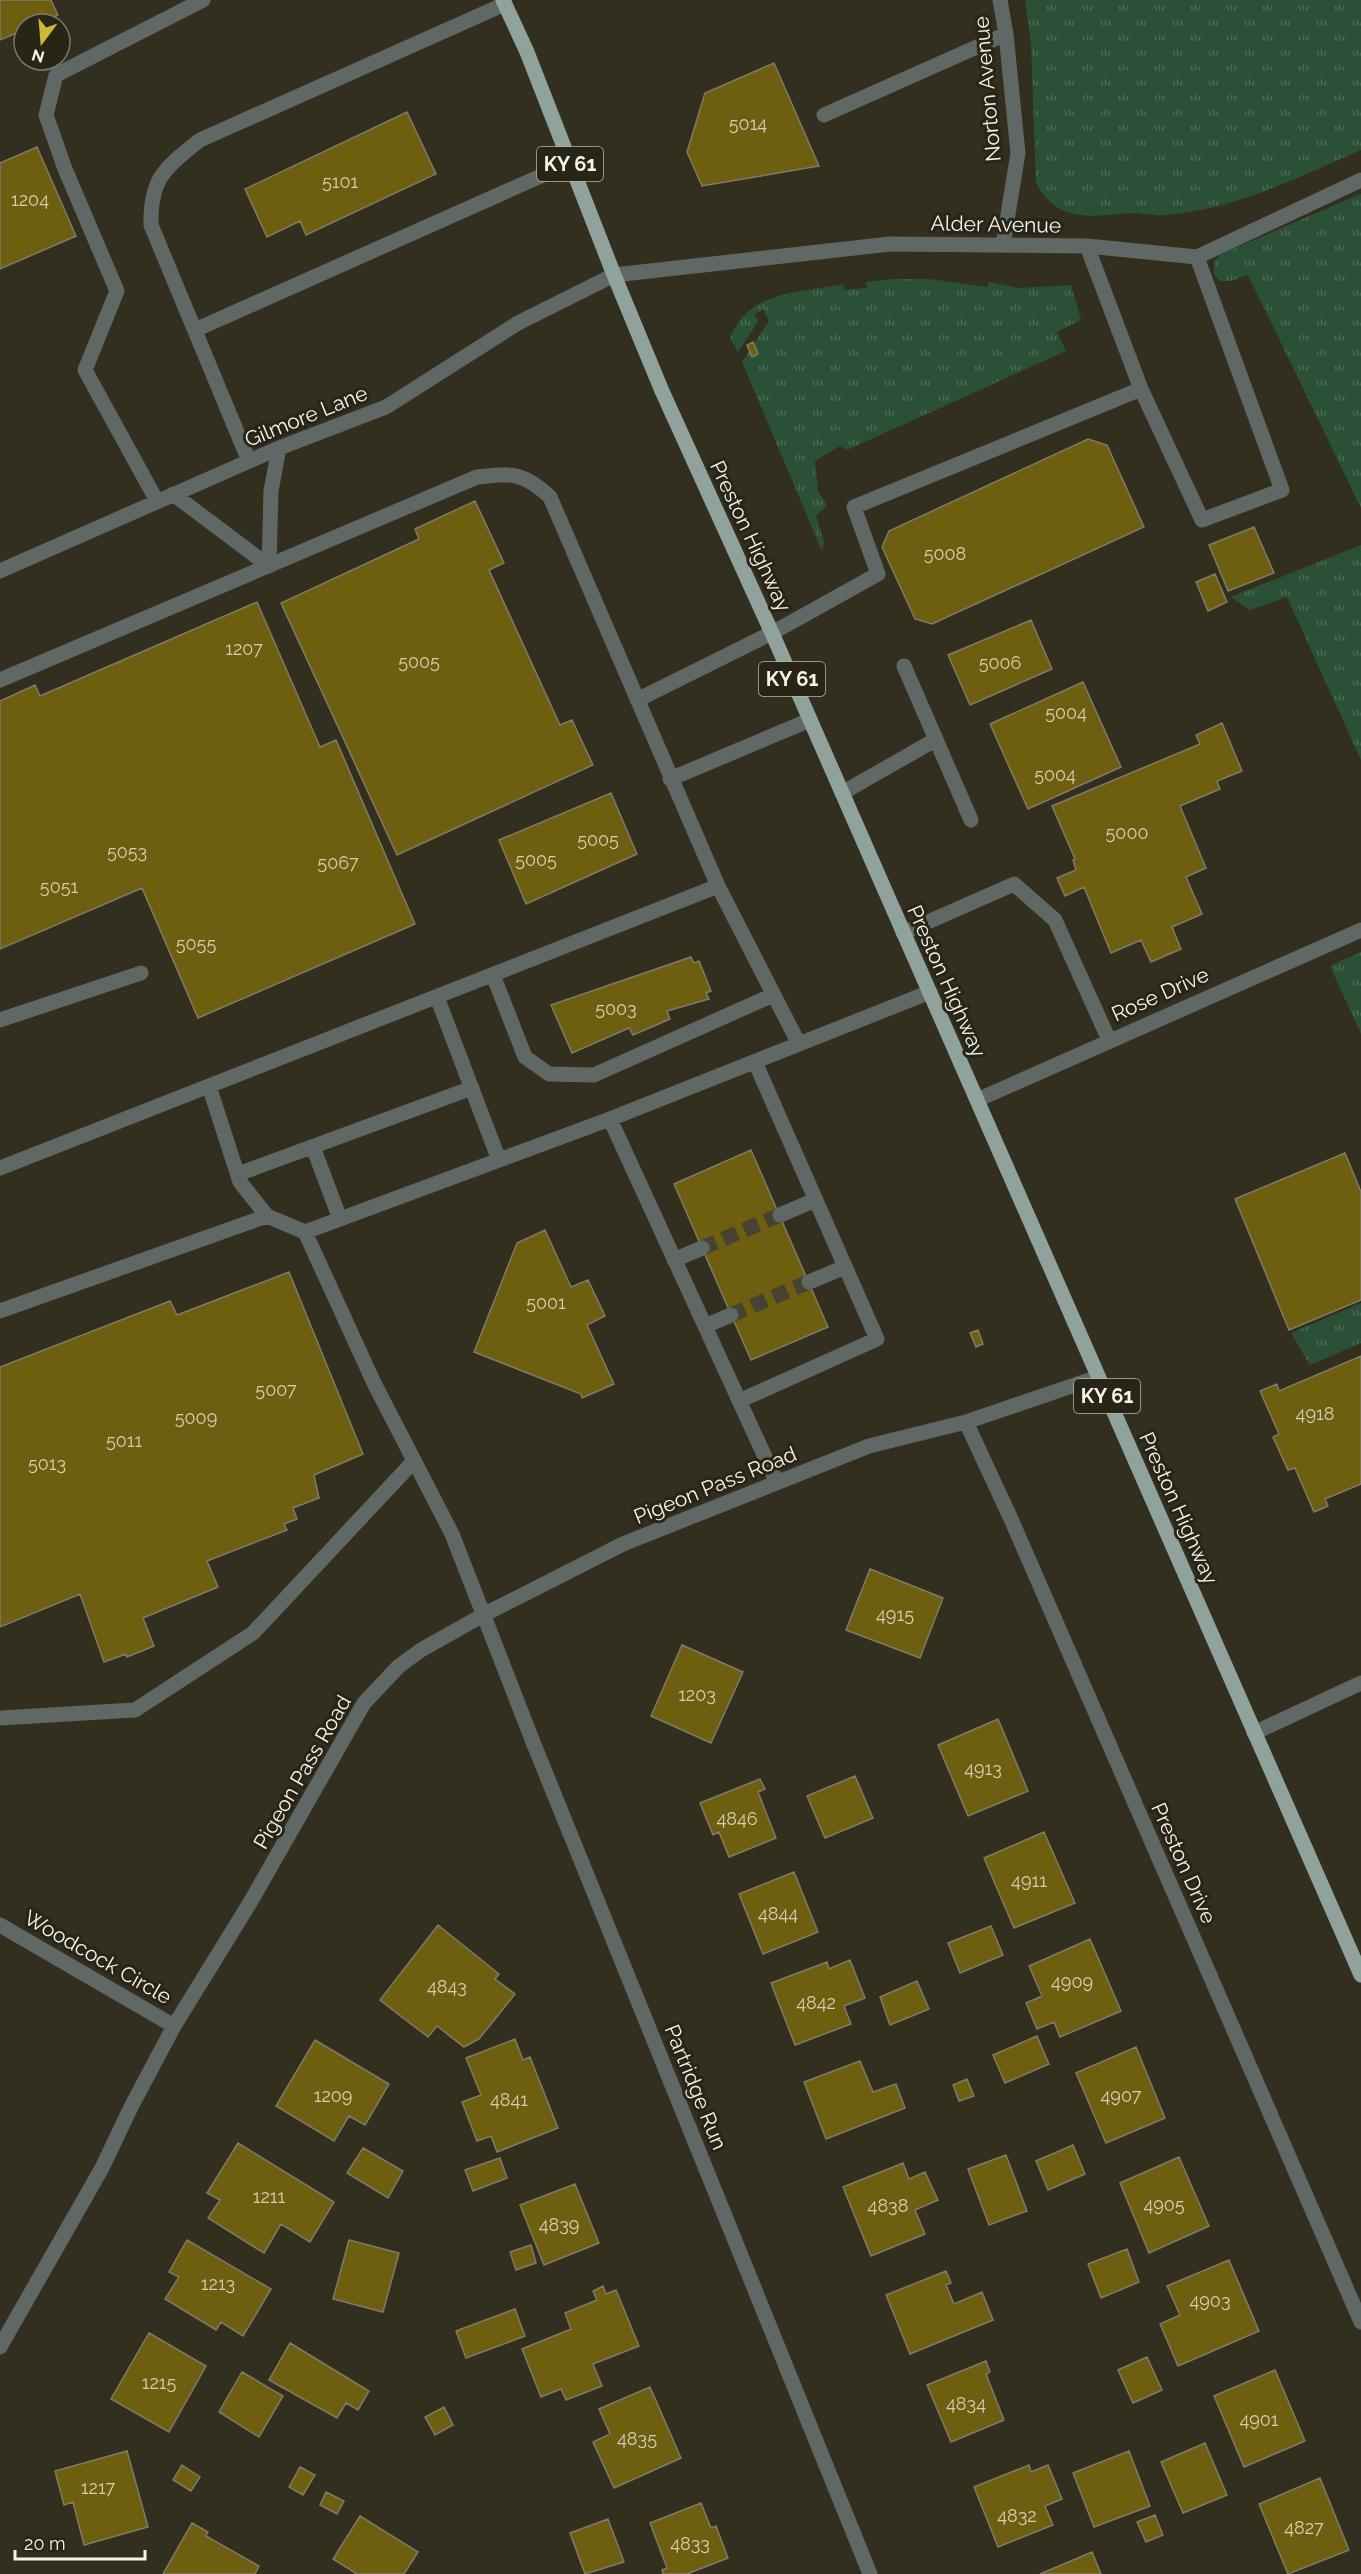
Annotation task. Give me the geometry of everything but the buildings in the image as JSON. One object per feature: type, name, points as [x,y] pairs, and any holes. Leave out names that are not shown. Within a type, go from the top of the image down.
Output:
[{"type":"main road","name":"Preston Highway","points":[[504,2],[527,52],[662,391],[772,633],[1361,1975]]},
{"type":"street","points":[[157,501],[85,370],[117,291],[65,169],[46,115],[56,75],[203,0]]},
{"type":"street","name":"Norton Avenue","points":[[1000,0],[1006,34],[1018,153],[1003,245]]},
{"type":"street","points":[[249,461],[151,225],[151,199],[166,167],[200,140],[504,2]]},
{"type":"street","points":[[824,115],[1006,34]]},
{"type":"street","points":[[195,330],[570,163]]},
{"type":"street","points":[[1087,246],[1141,389],[1202,520],[1282,490],[1197,258],[1361,180]]},
{"type":"street","name":"Alder Avenue","points":[[614,275],[890,244],[1087,246],[1197,258]]},
{"type":"street","name":"Gilmore Lane","points":[[0,571],[279,448],[386,407],[518,323],[614,275]]},
{"type":"street","points":[[637,700],[772,633],[878,574],[854,507],[1141,389]]},
{"type":"street","points":[[268,566],[271,490],[279,448]]},
{"type":"street","points":[[0,680],[477,477],[511,474],[532,480],[550,497],[718,886],[799,1044]]},
{"type":"street","points":[[173,494],[268,566]]},
{"type":"street","points":[[904,666],[971,820]]},
{"type":"street","points":[[670,779],[810,720]]},
{"type":"street","points":[[842,793],[935,740]]},
{"type":"street","points":[[903,933],[1014,884],[1055,920],[1109,1040]]},
{"type":"street","points":[[0,1168],[718,886]]},
{"type":"street","name":"Rose Drive","points":[[977,1100],[1361,930]]},
{"type":"street","points":[[0,1020],[141,974]]},
{"type":"street","points":[[493,975],[525,1057],[549,1074],[594,1075],[773,995]]},
{"type":"street","points":[[209,1086],[240,1182],[267,1216],[305,1232],[610,1119],[930,992]]},
{"type":"street","points":[[437,997],[499,1160]]},
{"type":"street","points":[[739,1401],[877,1340],[755,1062]]},
{"type":"street","points":[[238,1174],[472,1088]]},
{"type":"street","points":[[610,1119],[777,1483]]},
{"type":"street","points":[[313,1147],[340,1219]]},
{"type":"street","points":[[780,1215],[816,1200]]},
{"type":"street","points":[[0,1311],[267,1216]]},
{"type":"street","name":"Partridge Run","points":[[305,1232],[374,1383],[452,1534],[538,1753],[870,2574]]},
{"type":"street","points":[[674,1260],[702,1248]]},
{"type":"street","points":[[808,1282],[845,1267]]},
{"type":"street","points":[[705,1326],[731,1315]]},
{"type":"street","name":"Pigeon Pass Road","points":[[0,2347],[102,2168],[174,2026],[251,1901],[364,1703],[399,1666],[421,1650],[485,1614],[623,1544],[869,1446],[966,1422],[1098,1377]]},
{"type":"street","name":"Preston Drive","points":[[966,1422],[1011,1519],[1361,2322]]},
{"type":"street","points":[[0,1718],[135,1710],[253,1633],[414,1461]]},
{"type":"street","points":[[1254,1733],[1361,1683]]},
{"type":"street","name":"Woodcock Circle","points":[[0,1925],[174,2026]]},
{"type":"green space","points":[[1025,0],[1361,0],[1361,150],[1265,191],[1215,207],[1161,215],[1133,213],[1090,216],[1065,211],[1044,196],[1036,182],[1031,43]]},
{"type":"green space","points":[[1361,194],[1361,508],[1248,275],[1231,281],[1220,281],[1214,274],[1214,261],[1221,254]]},
{"type":"green space","points":[[929,279],[987,287],[989,282],[1019,288],[1071,285],[1081,320],[1057,332],[1066,351],[847,450],[840,446],[815,461],[818,491],[827,505],[816,516],[824,542],[822,551],[742,362],[769,321],[763,309],[754,315],[759,320],[738,352],[730,338],[739,322],[750,311],[778,296],[843,284],[844,290],[867,288],[866,282]]},
{"type":"green space","points":[[1361,545],[1361,760],[1287,597],[1250,610],[1231,597]]},
{"type":"green space","points":[[1361,952],[1361,1034],[1330,966]]},
{"type":"green space","points":[[1361,1303],[1361,1343],[1310,1365],[1291,1333]]},
{"type":"tunnel","points":[[702,1248],[780,1215]]},
{"type":"tunnel","points":[[731,1315],[809,1282]]}]
